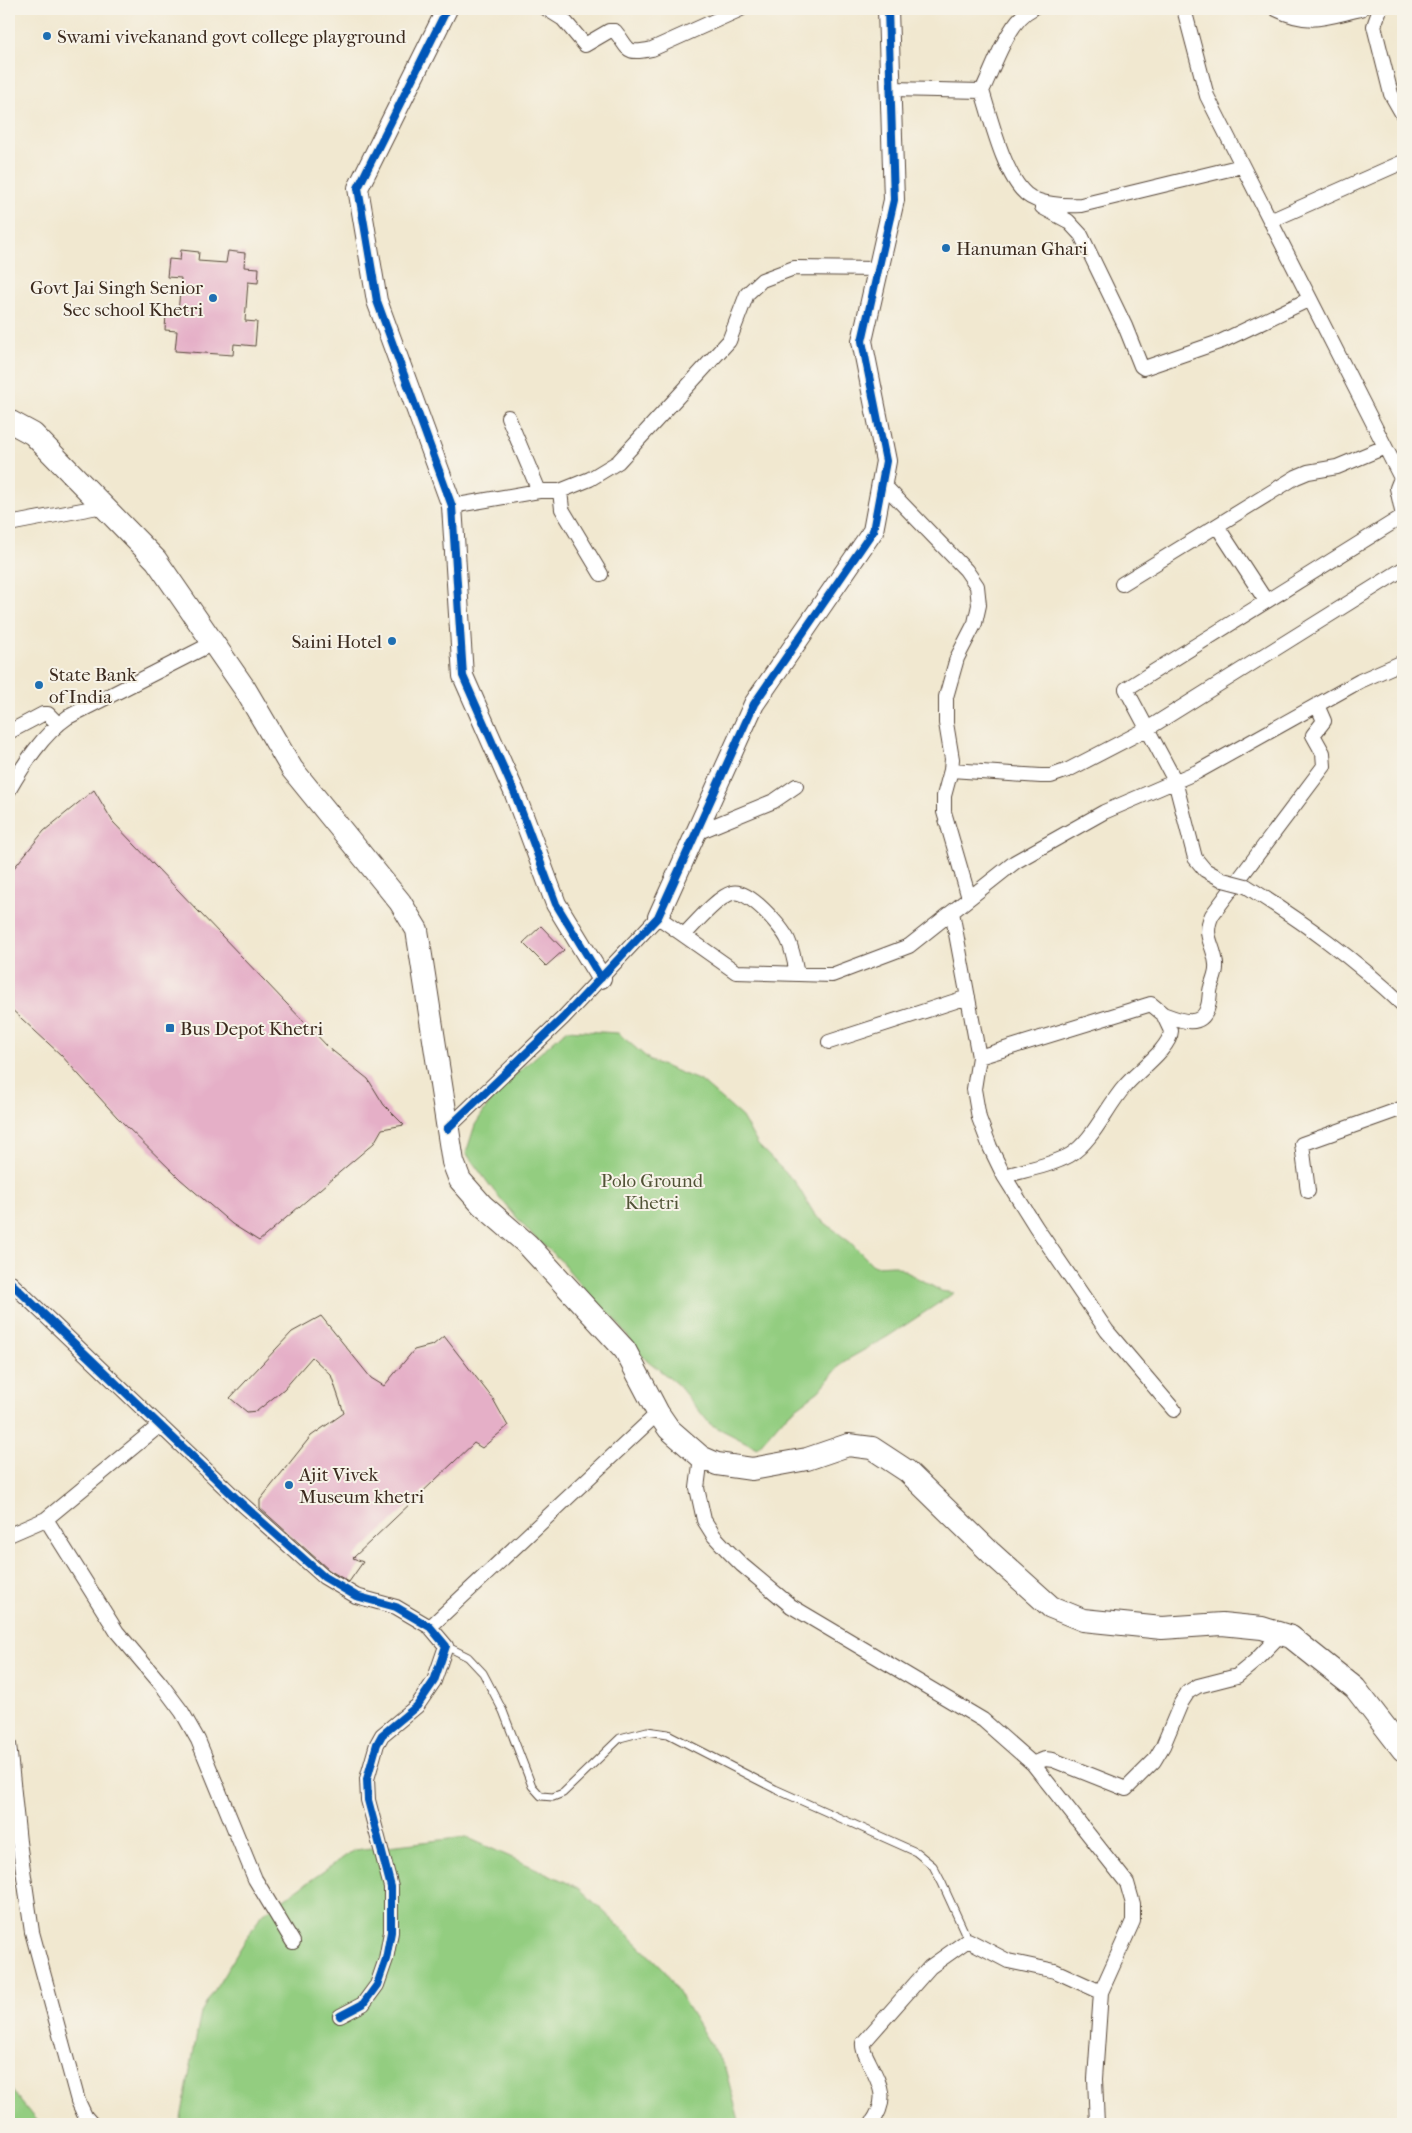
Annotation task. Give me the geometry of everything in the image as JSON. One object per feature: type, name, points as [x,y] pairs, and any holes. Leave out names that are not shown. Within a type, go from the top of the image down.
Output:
[{"type":"main road","points":[[9,421],[32,434],[156,560],[245,689],[292,769],[400,902],[417,930],[447,1129],[453,1162],[460,1180],[482,1205],[528,1244],[625,1350],[658,1413],[669,1429],[701,1458],[717,1464],[752,1469],[807,1459],[848,1445],[872,1448],[908,1471],[991,1553],[1051,1607],[1083,1620],[1123,1625],[1162,1628],[1222,1624],[1262,1628],[1291,1636],[1355,1688],[1403,1750]]},
{"type":"street","points":[[447,9],[358,188],[377,301],[452,506],[463,676],[515,794],[556,904],[601,978]]},
{"type":"street","points":[[547,9],[563,19],[585,45],[609,31],[615,31],[627,49],[636,52],[652,49],[741,9]]},
{"type":"street","points":[[447,1129],[563,1018],[658,917],[754,704],[873,531],[886,462],[862,341],[894,200],[888,9]]},
{"type":"street","points":[[1032,9],[1021,16],[1012,28],[982,92],[1005,162],[1026,195],[1045,209],[1068,221],[1081,235],[1125,326],[1141,366],[1144,368],[1222,341],[1310,299]]},
{"type":"street","points":[[1184,9],[1207,96],[1400,478],[1397,488],[1403,516],[1127,687],[1126,690],[1175,781],[1195,858],[1205,870],[1223,880],[1246,886],[1307,925],[1371,974],[1403,1005]]},
{"type":"street","points":[[1276,9],[1301,19],[1314,20],[1361,9]]},
{"type":"street","points":[[1380,9],[1374,26],[1391,94],[1403,115]]},
{"type":"street","points":[[891,89],[982,92]]},
{"type":"street","points":[[1270,221],[1403,162]]},
{"type":"street","points":[[1026,195],[1054,206],[1082,205],[1242,166]]},
{"type":"street","points":[[452,506],[539,491],[560,491],[590,479],[618,462],[729,341],[747,294],[762,280],[794,268],[879,270]]},
{"type":"street","points":[[508,417],[539,491]]},
{"type":"street","points":[[1122,584],[1296,476],[1337,467],[1385,447]]},
{"type":"street","points":[[882,483],[966,570],[976,586],[979,605],[975,623],[957,658],[946,697],[946,723],[952,759],[944,796],[944,812],[970,898]]},
{"type":"street","points":[[560,491],[562,509],[601,574]]},
{"type":"street","points":[[9,524],[104,506]]},
{"type":"street","points":[[1217,526],[1266,601]]},
{"type":"street","points":[[951,770],[1051,776],[1068,770],[1147,729],[1403,569]]},
{"type":"street","points":[[9,790],[18,774],[58,724],[213,643]]},
{"type":"street","points":[[658,917],[736,972],[832,975],[909,946],[1023,858],[1104,812],[1197,772],[1360,681],[1403,662]]},
{"type":"street","points":[[1163,1014],[1186,1022],[1195,1022],[1202,1019],[1208,1007],[1211,987],[1216,972],[1216,962],[1207,933],[1208,924],[1212,915],[1324,766],[1323,753],[1313,736],[1324,721],[1317,705]]},
{"type":"street","points":[[9,732],[43,714],[48,714],[58,724]]},
{"type":"street","points":[[696,833],[774,801],[796,786]]},
{"type":"street","points":[[684,935],[724,896],[734,892],[741,893],[757,903],[784,932],[792,949],[797,974]]},
{"type":"street","points":[[952,912],[980,1056],[974,1089],[979,1118],[1004,1176],[1107,1330],[1174,1410]]},
{"type":"street","points":[[829,1042],[968,998]]},
{"type":"street","points":[[980,1056],[1147,1005],[1155,1006],[1163,1014],[1171,1031],[1167,1043],[1124,1086],[1085,1141],[1071,1154],[1055,1161],[1004,1176]]},
{"type":"street","points":[[1308,1191],[1302,1144],[1403,1108]]},
{"type":"street","points":[[9,1281],[241,1503],[324,1577],[356,1596],[396,1607],[430,1627],[446,1646],[434,1681],[417,1706],[382,1735],[376,1744],[367,1779],[368,1800],[391,1887],[391,1932],[386,1959],[377,1985],[362,2004],[340,2016]]},
{"type":"street","points":[[430,1627],[658,1413]]},
{"type":"street","points":[[9,1535],[46,1518],[160,1425]]},
{"type":"street","points":[[701,1458],[696,1488],[704,1520],[714,1536],[742,1565],[790,1606],[983,1720],[1033,1764],[1126,1884],[1133,1904],[1132,1921],[1101,1992],[1095,2079],[1097,2124]]},
{"type":"street","points":[[46,1518],[117,1632],[182,1712],[198,1740],[255,1879],[293,1942]]},
{"type":"street","points":[[1033,1764],[1045,1759],[1053,1760],[1126,1788],[1154,1760],[1163,1746],[1181,1703],[1188,1692],[1198,1686],[1237,1676],[1254,1662],[1281,1634]]},
{"type":"street","points":[[9,1744],[19,1842],[32,1932],[78,2101],[85,2116],[92,2124]]},
{"type":"street","points":[[871,2124],[882,2105],[883,2097],[874,2071],[862,2048],[863,2043],[930,1967],[968,1940],[1008,1961],[1055,1971],[1101,1992]]},
{"type":"lane","points":[[446,1646],[468,1657],[483,1673],[503,1711],[532,1786],[542,1796],[553,1797],[563,1793],[620,1738],[647,1731],[668,1734],[775,1789],[916,1852],[932,1866],[942,1883],[968,1940]]},
{"type":"green space","name":"Polo Ground Khetri","points":[[566,1030],[618,1033],[651,1061],[701,1081],[742,1117],[758,1145],[795,1182],[815,1215],[851,1243],[874,1266],[894,1265],[941,1291],[954,1293],[887,1337],[843,1362],[819,1391],[784,1417],[757,1448],[710,1424],[678,1385],[642,1356],[615,1319],[592,1298],[560,1260],[530,1233],[494,1191],[466,1153],[475,1125],[497,1091]]},
{"type":"green space","points":[[466,1837],[579,1888],[664,1969],[725,2068],[740,2124],[180,2124],[201,2012],[261,1915],[354,1850]]},
{"type":"green space","points":[[9,2087],[39,2124],[9,2124]]},
{"type":"building","name":"Govt Jai Singh Senior Sec school Khetri","points":[[181,250],[199,252],[198,261],[226,263],[228,251],[245,253],[244,267],[259,268],[258,283],[248,282],[245,321],[257,322],[255,346],[234,344],[233,355],[175,351],[177,331],[165,330],[166,313],[178,314],[181,278],[167,277],[169,259],[180,260]]},
{"type":"building","name":"Bus Depot Khetri","points":[[94,790],[113,822],[329,1048],[368,1079],[384,1105],[404,1125],[382,1129],[374,1143],[259,1241],[232,1224],[180,1179],[117,1117],[61,1055],[9,1007],[9,874],[44,831]]},
{"type":"building","points":[[541,926],[564,950],[546,966],[523,943]]},
{"type":"building","points":[[321,1316],[371,1378],[384,1386],[414,1350],[433,1345],[444,1336],[493,1399],[508,1426],[482,1448],[474,1443],[353,1558],[363,1562],[349,1582],[329,1570],[260,1508],[260,1500],[311,1436],[344,1413],[331,1375],[312,1357],[284,1389],[257,1411],[247,1412],[230,1398],[292,1332]]},
{"type":"cycle path","points":[[447,9],[358,188],[377,301],[452,506],[463,676],[515,794],[556,904],[601,978]]},
{"type":"cycle path","points":[[447,1129],[563,1018],[658,917],[754,704],[873,531],[886,461],[862,341],[894,200],[888,9]]},
{"type":"cycle path","points":[[9,1281],[241,1503],[324,1577],[356,1596],[396,1607],[430,1627],[446,1646],[434,1681],[417,1706],[382,1735],[377,1744],[367,1779],[368,1800],[391,1887],[391,1932],[386,1959],[377,1985],[363,2004],[340,2016]]},
{"type":"place","name":"Swami vivekanand govt college playground","points":[[47,36]]},
{"type":"place","name":"Hanuman Ghari","points":[[946,248]]},
{"type":"place","name":"Govt Jai Singh Senior Sec school Khetri","points":[[213,298]]},
{"type":"place","name":"Saini Hotel","points":[[392,641]]},
{"type":"place","name":"State Bank of India","points":[[39,685]]},
{"type":"place","name":"Bus Depot Khetri","points":[[170,1028]]},
{"type":"place","name":"Ajit Vivek Museum khetri","points":[[289,1485]]}]
